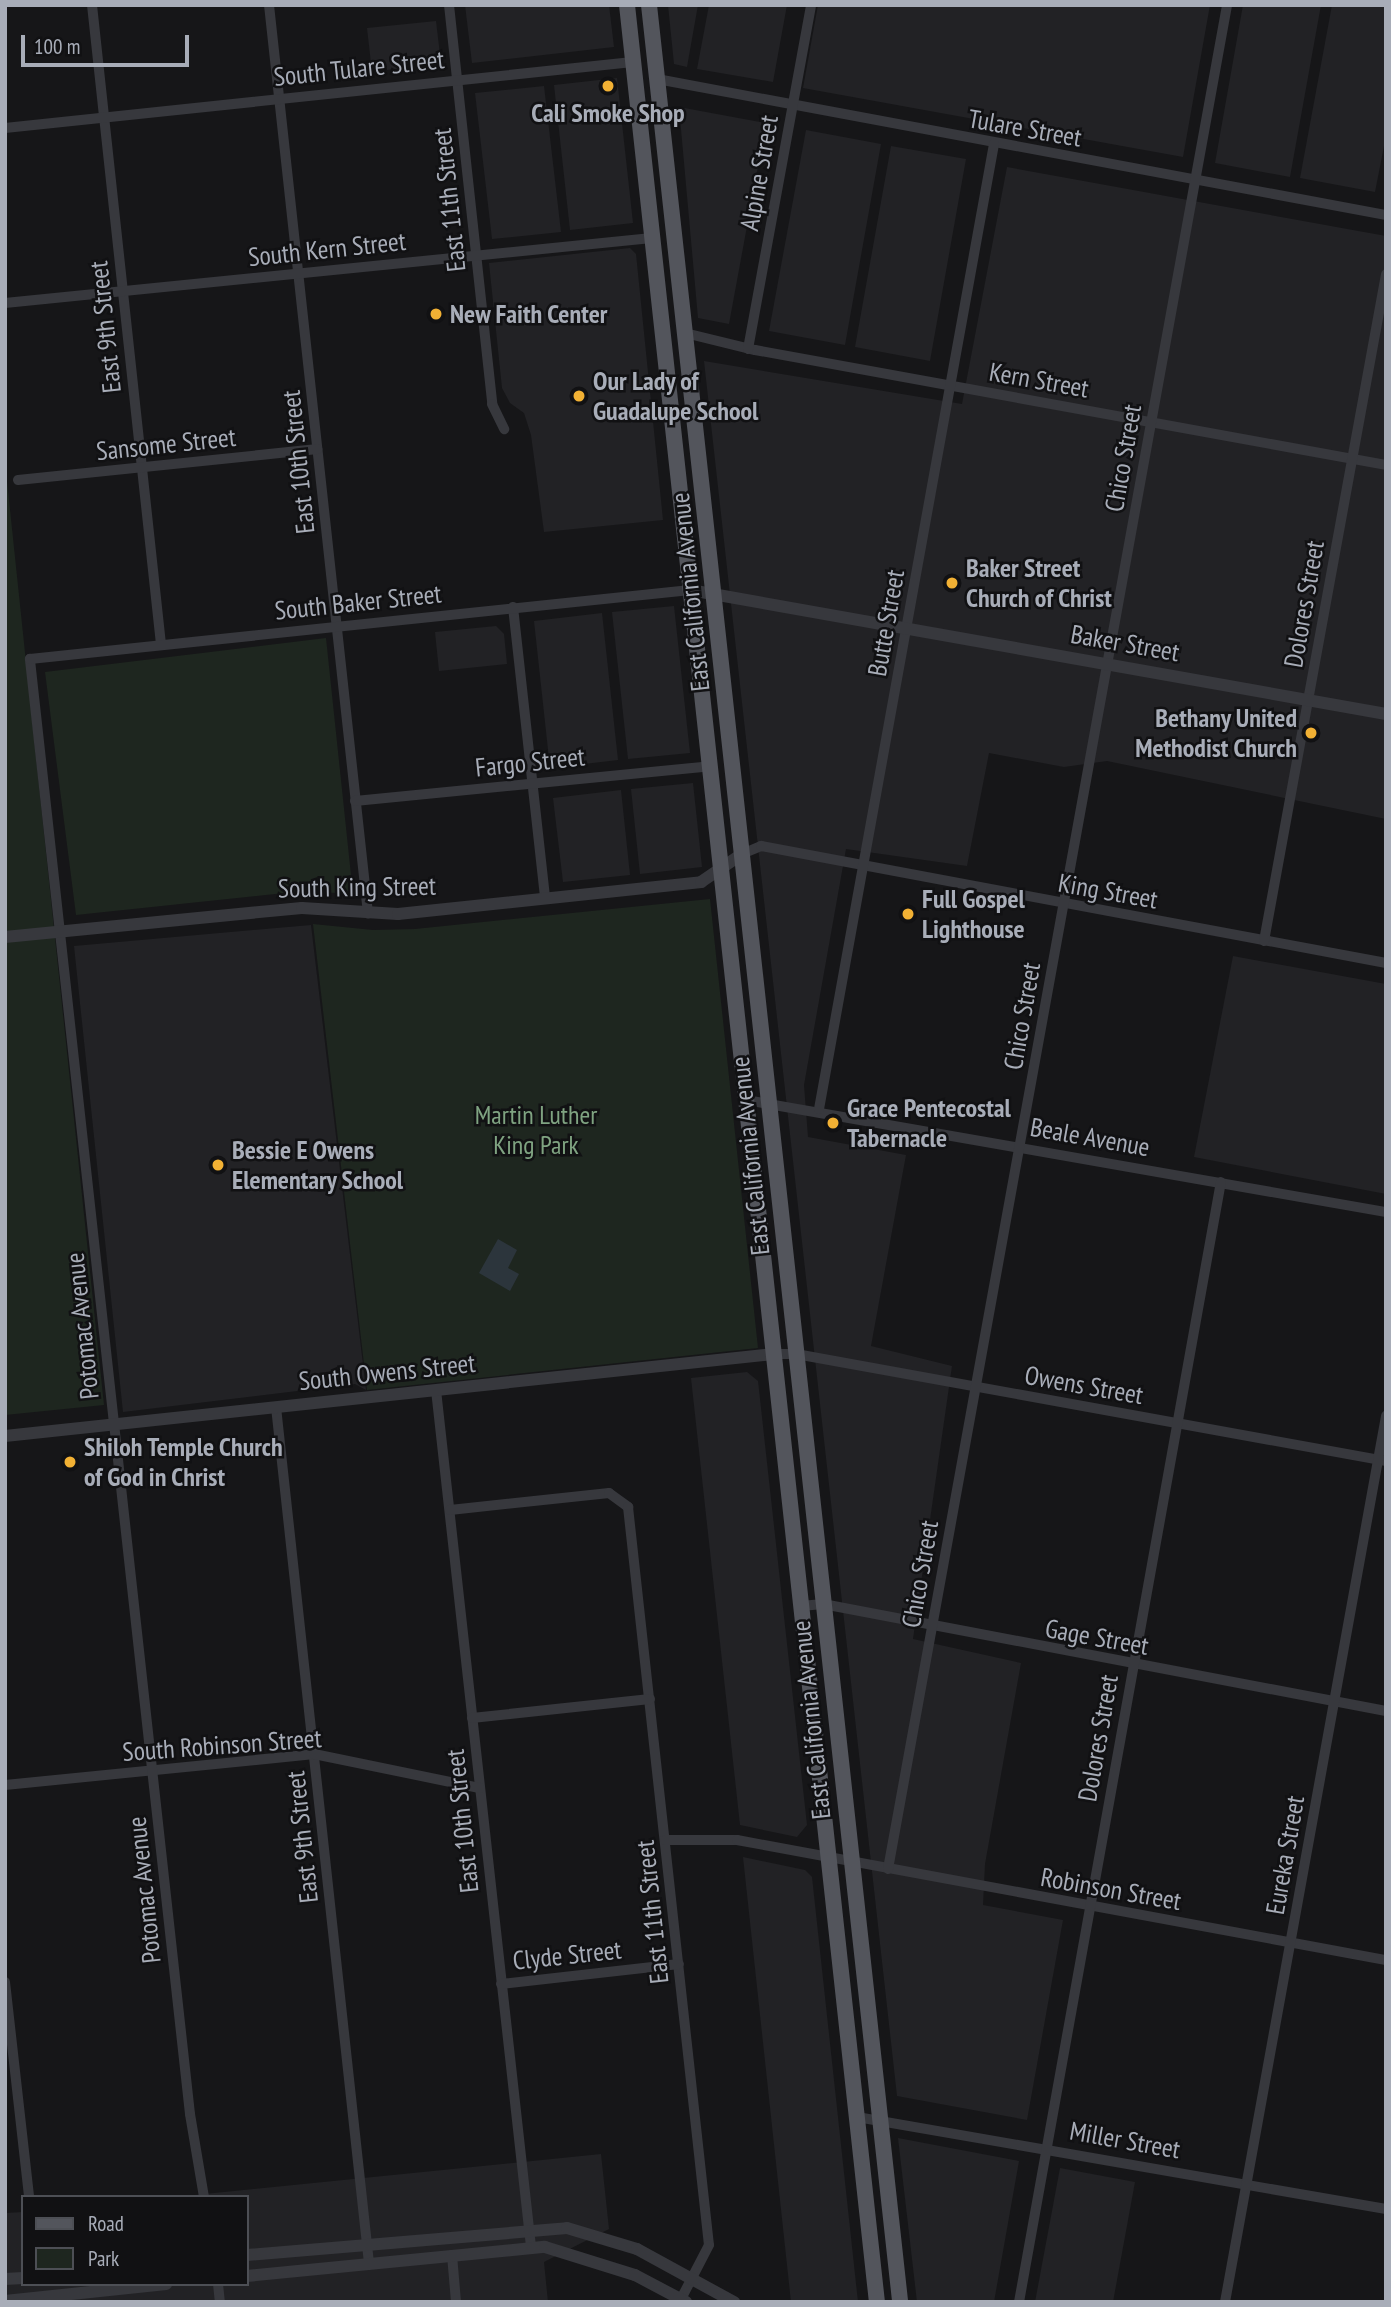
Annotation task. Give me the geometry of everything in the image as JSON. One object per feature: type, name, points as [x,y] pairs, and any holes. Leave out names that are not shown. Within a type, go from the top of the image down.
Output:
[{"type":"main road","name":"East California Avenue","points":[[628,5],[877,2302]]},
{"type":"main road","points":[[628,5],[646,69],[657,79]]},
{"type":"main road","name":"East California Avenue","points":[[649,5],[716,592],[742,854],[900,2302]]},
{"type":"main road","points":[[652,238],[661,242],[683,312]]},
{"type":"street","name":"East 9th Street","points":[[92,5],[161,644]]},
{"type":"street","name":"East 10th Street","points":[[270,5],[368,914]]},
{"type":"street","name":"East 11th Street","points":[[449,5],[492,404],[504,429]]},
{"type":"street","name":"Alpine Street","points":[[748,349],[811,5]]},
{"type":"street","name":"Chico Street","points":[[888,1870],[1227,5]]},
{"type":"street","name":"South Tulare Street","points":[[5,128],[104,115],[633,62]]},
{"type":"street","name":"Tulare Street","points":[[657,79],[793,108],[1386,215]]},
{"type":"street","name":"Butte Street","points":[[818,1109],[994,144]]},
{"type":"street","name":"South Kern Street","points":[[5,303],[652,238]]},
{"type":"street","name":"Dolores Street","points":[[1264,941],[1386,274]]},
{"type":"street","name":"Kern Street","points":[[685,333],[748,349],[1386,465]]},
{"type":"street","name":"Sansome Street","points":[[18,480],[317,449]]},
{"type":"street","name":"Baker Street","points":[[691,590],[716,592],[1386,714]]},
{"type":"street","name":"South Baker Street","points":[[30,659],[691,590]]},
{"type":"street","points":[[513,607],[545,898]]},
{"type":"street","name":"Potomac Avenue","points":[[30,659],[190,2114],[204,2195]]},
{"type":"street","name":"Fargo Street","points":[[355,801],[710,766]]},
{"type":"street","name":"King Street","points":[[742,854],[761,846],[862,868],[1386,963]]},
{"type":"street","name":"South King Street","points":[[5,937],[303,908],[368,914],[701,882],[721,872],[742,854]]},
{"type":"street","name":"Beale Avenue","points":[[746,1100],[769,1100],[1386,1212]]},
{"type":"street","name":"Dolores Street","points":[[1019,2302],[1221,1182]]},
{"type":"street","name":"South Owens Street","points":[[5,1436],[774,1354]]},
{"type":"street","name":"Owens Street","points":[[774,1354],[796,1354],[1382,1461]]},
{"type":"street","name":"East 10th Street","points":[[436,1390],[531,2247]]},
{"type":"street","name":"East 9th Street","points":[[276,1406],[369,2263]]},
{"type":"street","name":"Eureka Street","points":[[1225,2302],[1334,1701],[1382,1461],[1386,1416]]},
{"type":"street","name":"East 11th Street","points":[[450,1510],[609,1493],[624,1500],[630,1513],[709,2245],[683,2300]]},
{"type":"street","name":"Gage Street","points":[[801,1606],[823,1604],[932,1628],[1386,1711]]},
{"type":"street","points":[[472,1718],[650,1699]]},
{"type":"street","name":"South Robinson Street","points":[[5,1785],[314,1754],[481,1788]]},
{"type":"street","points":[[665,1840],[722,1838],[828,1860]]},
{"type":"street","name":"Robinson Street","points":[[828,1860],[1386,1960]]},
{"type":"street","name":"Clyde Street","points":[[501,1984],[679,1964]]},
{"type":"street","points":[[5,1982],[29,2195]]},
{"type":"street","name":"Miller Street","points":[[857,2117],[880,2118],[1386,2209]]},
{"type":"street","points":[[248,2255],[528,2228],[567,2228],[614,2240],[734,2302]]},
{"type":"street","points":[[248,2276],[531,2247],[604,2263],[683,2300]]},
{"type":"street","points":[[452,2255],[456,2302]]},
{"type":"street","points":[[5,2301],[147,2286]]},
{"type":"shaded area","points":[[465,5],[609,5],[614,47],[472,63]]},
{"type":"shaded area","points":[[668,5],[698,5],[687,67],[674,64]]},
{"type":"shaded area","points":[[709,5],[787,5],[773,82],[697,69]]},
{"type":"shaded area","points":[[818,5],[1210,5],[1183,157],[803,88]]},
{"type":"shaded area","points":[[1243,5],[1321,5],[1290,177],[1215,163]]},
{"type":"shaded area","points":[[1332,5],[1386,5],[1386,136],[1375,192],[1300,178]]},
{"type":"shaded area","points":[[436,21],[441,63],[372,72],[367,28]]},
{"type":"shaded area","points":[[617,78],[633,223],[570,230],[554,85]]},
{"type":"shaded area","points":[[544,86],[561,232],[492,239],[475,93]]},
{"type":"shaded area","points":[[679,107],[766,123],[729,324],[698,318]]},
{"type":"shaded area","points":[[806,130],[881,144],[845,345],[769,331]]},
{"type":"shaded area","points":[[891,146],[966,159],[930,361],[855,347]]},
{"type":"shaded area","points":[[1007,167],[1386,236],[1386,819],[1107,761],[1064,767],[989,753],[967,866],[846,849],[804,1085],[808,1137],[906,1155],[871,1346],[952,1366],[913,1639],[1021,1663],[985,1864],[983,1905],[1063,1920],[1027,2120],[897,2096],[704,361],[962,404]]},
{"type":"shaded area","name":"Our Lady of Guadalupe School","points":[[630,248],[636,254],[663,520],[544,532],[531,435],[524,413],[510,403],[502,388],[489,263]]},
{"type":"shaded area","points":[[674,606],[690,753],[628,759],[612,612]]},
{"type":"shaded area","points":[[602,613],[618,760],[550,768],[534,621]]},
{"type":"shaded area","points":[[496,626],[504,634],[507,664],[439,671],[435,632]]},
{"type":"shaded area","points":[[693,783],[702,867],[640,874],[631,789]]},
{"type":"shaded area","points":[[621,790],[630,875],[563,882],[553,798]]},
{"type":"shaded area","name":"Bessie E Owens Elementary School","points":[[311,925],[366,1390],[355,1384],[123,1412],[74,946]]},
{"type":"shaded area","points":[[1233,956],[1386,984],[1386,1194],[1194,1157]]},
{"type":"shaded area","points":[[498,1239],[517,1250],[508,1268],[519,1274],[510,1291],[479,1273]]},
{"type":"shaded area","points":[[747,1372],[758,1381],[807,1825],[797,1837],[740,1825],[691,1378]]},
{"type":"shaded area","points":[[743,1857],[805,1870],[812,1877],[858,2302],[791,2302]]},
{"type":"shaded area","points":[[898,2138],[1019,2161],[994,2302],[917,2302]]},
{"type":"shaded area","points":[[601,2154],[609,2229],[544,2262],[548,2302],[5,2302],[5,2213],[21,2212],[21,2286],[248,2286],[248,2195],[195,2195]]},
{"type":"shaded area","points":[[1060,2168],[1135,2182],[1113,2302],[1035,2302]]},
{"type":"green space","points":[[5,462],[104,1405],[5,1415]]},
{"type":"green space","points":[[326,638],[353,894],[303,891],[76,915],[45,672]]},
{"type":"green space","name":"Martin Luther King Park","points":[[710,899],[758,1348],[367,1390],[313,924],[373,930],[415,929]]},
{"type":"place","name":"Cali Smoke Shop","points":[[608,86]]},
{"type":"place","name":"New Faith Center","points":[[436,314]]},
{"type":"place","name":"Our Lady of Guadalupe School","points":[[579,396]]},
{"type":"place","name":"Baker Street Church of Christ","points":[[952,583]]},
{"type":"place","name":"Bethany United Methodist Church","points":[[1311,733]]},
{"type":"place","name":"Full Gospel Lighthouse","points":[[908,914]]},
{"type":"place","name":"Grace Pentecostal Tabernacle","points":[[833,1123]]},
{"type":"place","name":"Bessie E Owens Elementary School","points":[[218,1165]]},
{"type":"place","name":"Shiloh Temple Church of God in Christ","points":[[70,1462]]}]
